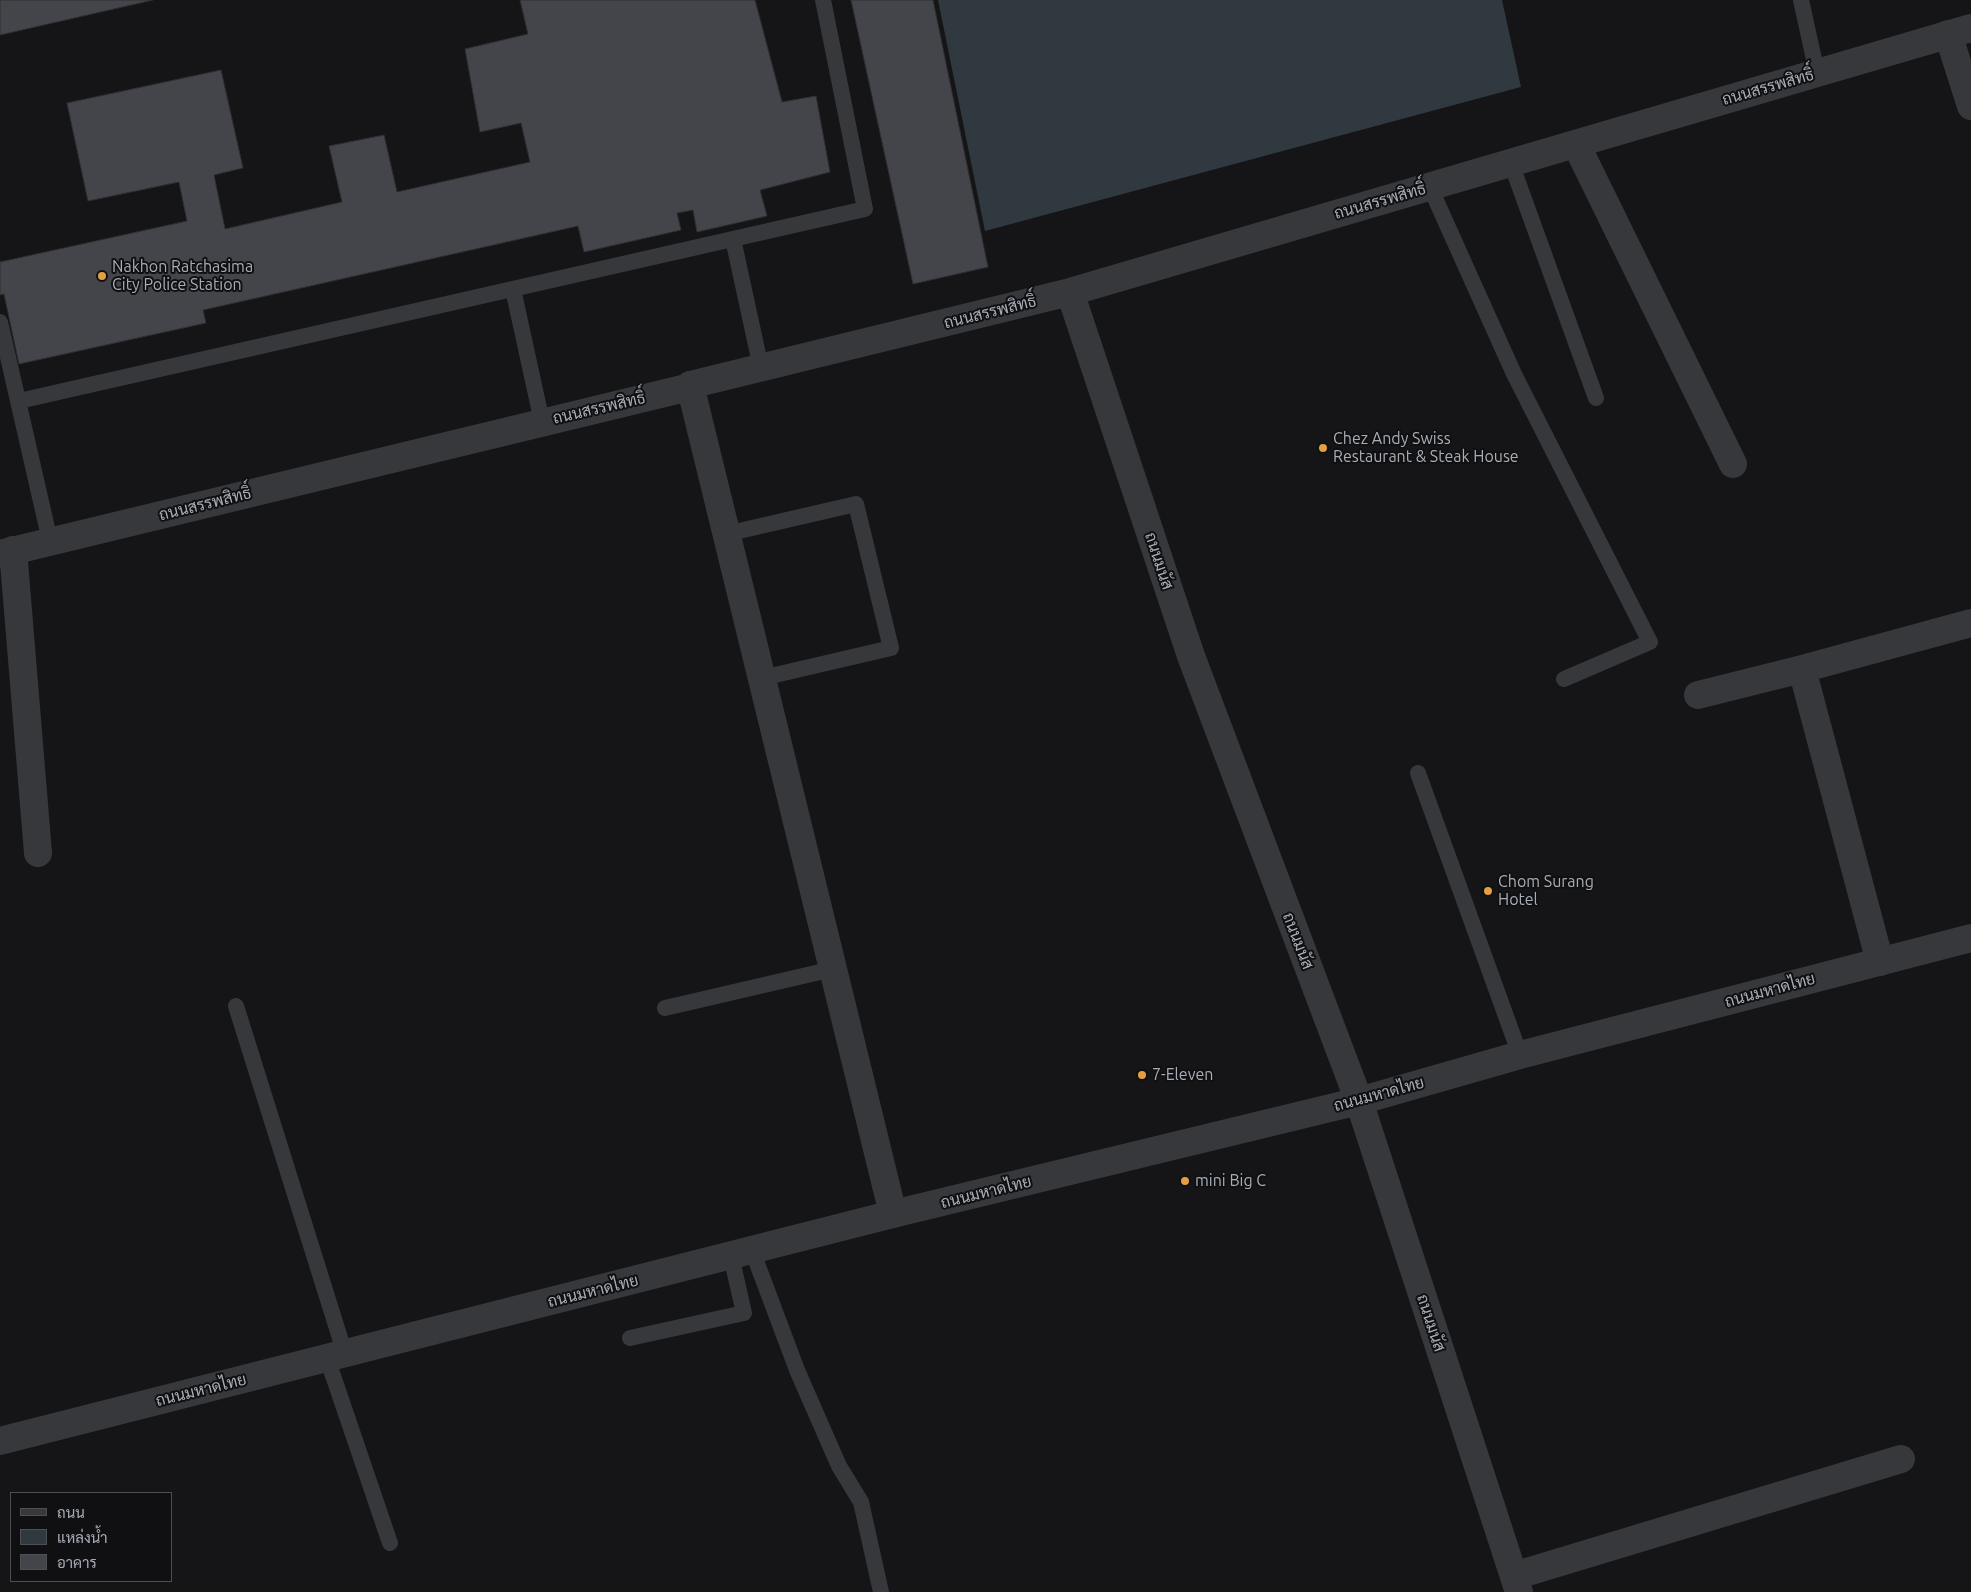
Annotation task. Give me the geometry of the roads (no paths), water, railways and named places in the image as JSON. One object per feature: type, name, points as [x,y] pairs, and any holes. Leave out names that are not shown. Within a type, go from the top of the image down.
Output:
[{"type":"street","name":"ถนนสรรพสิทธิ์","points":[[7,552],[690,387],[690,385],[1070,292],[1959,31]]},
{"type":"street","points":[[1959,31],[1971,106]]},
{"type":"street","points":[[1576,144],[1733,464]]},
{"type":"street","name":"ถนนมนัส","points":[[1070,292],[1191,656],[1359,1100],[1517,1584]]},
{"type":"street","points":[[690,385],[894,1214]]},
{"type":"street","points":[[7,552],[38,853]]},
{"type":"street","points":[[1698,695],[1971,623]]},
{"type":"street","points":[[1802,669],[1880,962]]},
{"type":"street","name":"ถนนมหาดไทย","points":[[0,1441],[894,1214],[1359,1100],[1520,1055],[1971,938]]},
{"type":"street","points":[[1517,1584],[1901,1459]]},
{"type":"lane","points":[[19,401],[865,209],[823,0]]},
{"type":"lane","points":[[1801,0],[1816,73]]},
{"type":"lane","points":[[1512,163],[1596,398]]},
{"type":"lane","points":[[1430,186],[1514,374],[1650,642],[1564,679]]},
{"type":"lane","points":[[733,239],[760,368]]},
{"type":"lane","points":[[513,289],[542,422]]},
{"type":"lane","points":[[0,322],[50,541]]},
{"type":"lane","points":[[726,534],[856,504],[861,523],[891,648],[762,678]]},
{"type":"lane","points":[[1418,773],[1520,1055]]},
{"type":"lane","points":[[665,1008],[833,969]]},
{"type":"lane","points":[[236,1006],[390,1543]]},
{"type":"lane","points":[[630,1338],[744,1313],[742,1253]]},
{"type":"lane","points":[[742,1253],[797,1370],[838,1466],[861,1502],[881,1592]]},
{"type":"water","points":[[938,0],[1502,0],[1521,87],[985,231]]},
{"type":"place","name":"Nakhon Ratchasima City Police Station","points":[[102,276]]},
{"type":"place","name":"Chez Andy Swiss Restaurant & Steak House","points":[[1323,448]]},
{"type":"place","name":"Chom Surang Hotel","points":[[1488,891]]},
{"type":"place","name":"7-Eleven","points":[[1142,1075]]},
{"type":"place","name":"mini Big C","points":[[1185,1181]]}]
